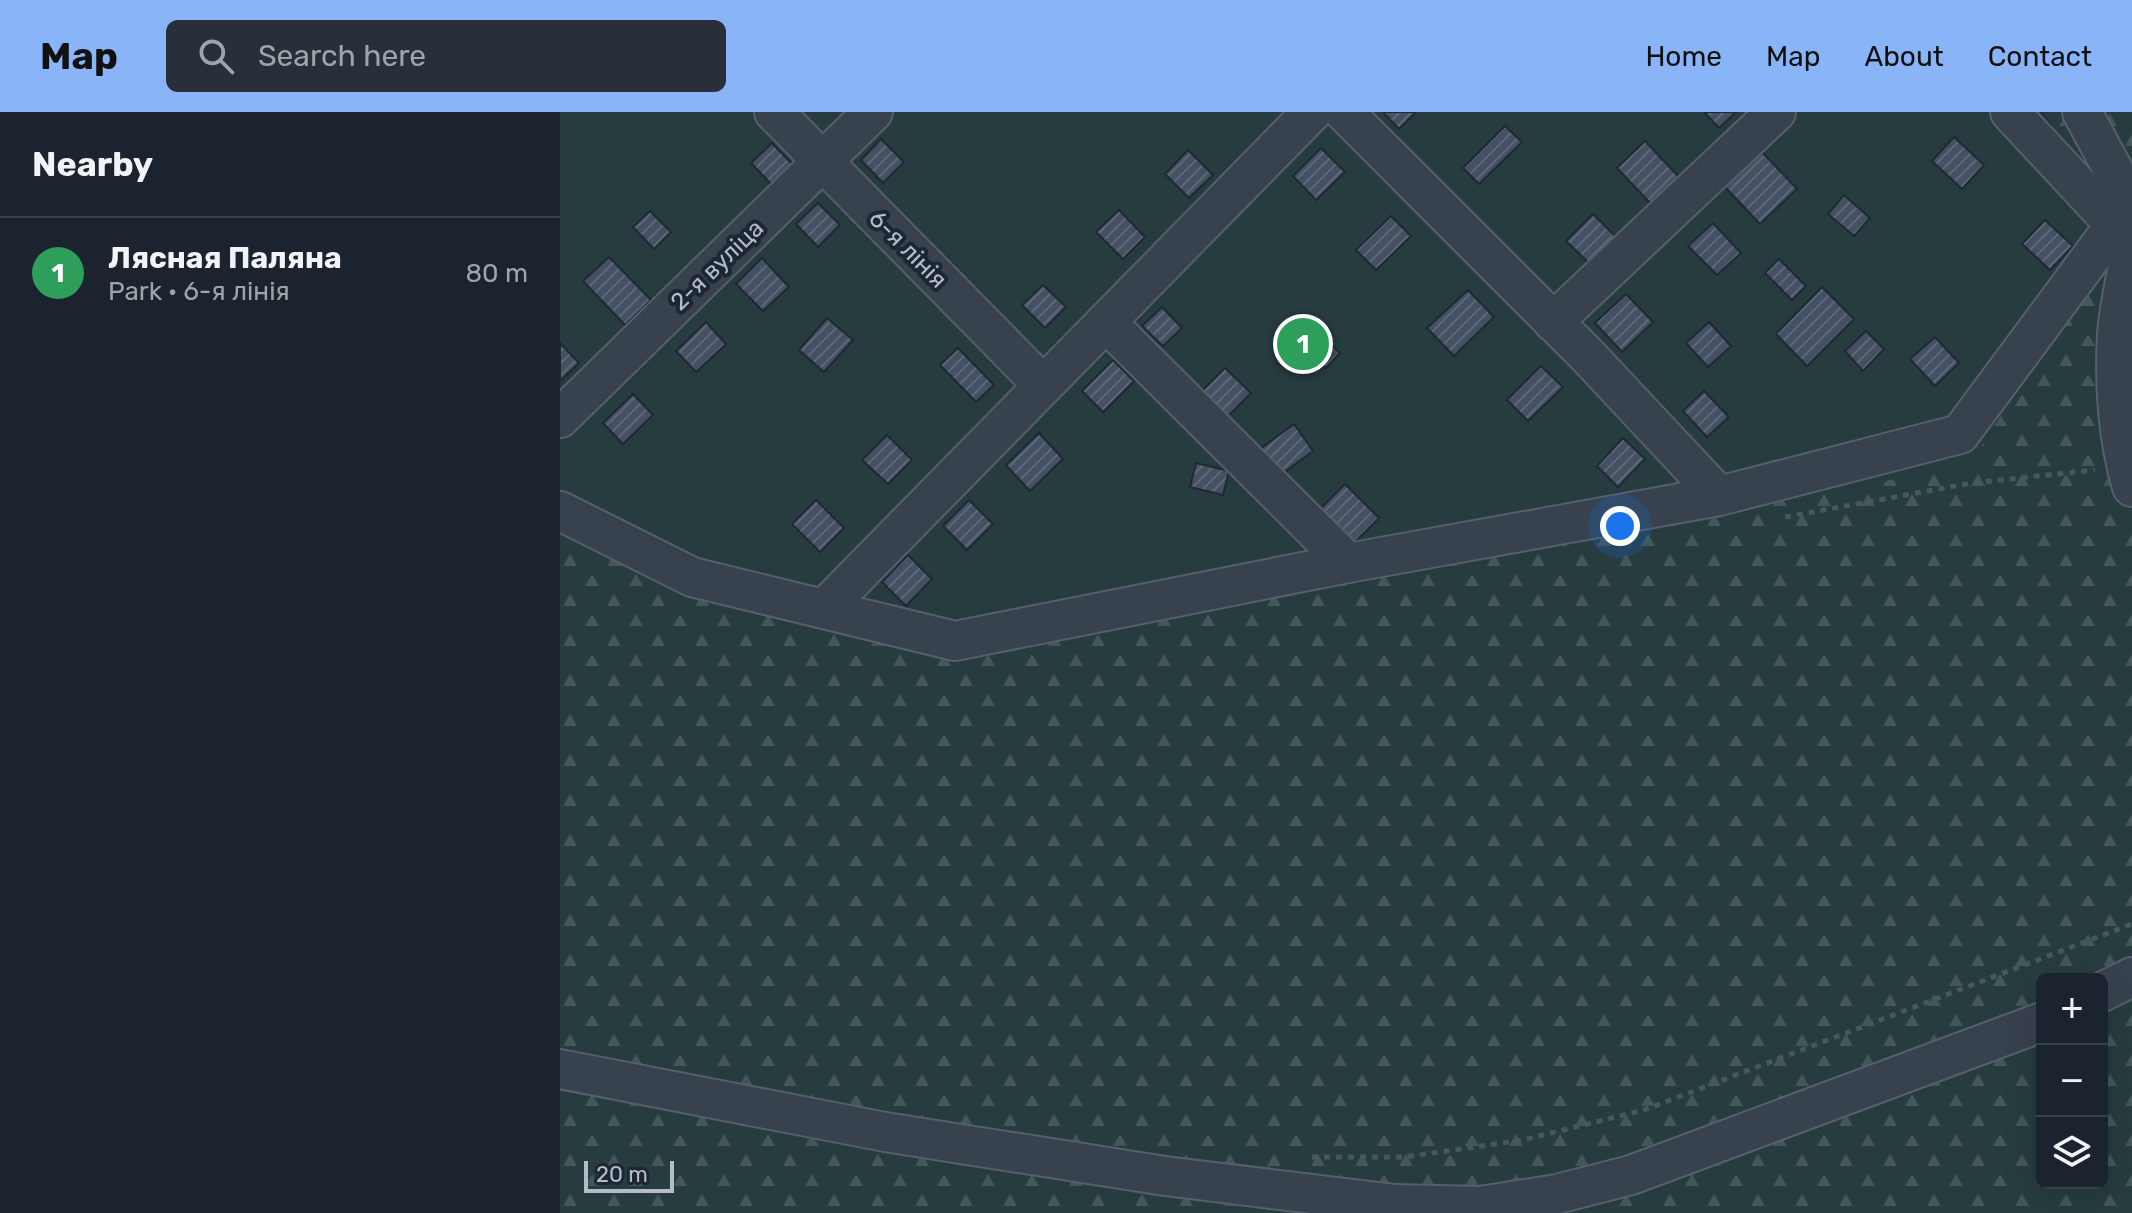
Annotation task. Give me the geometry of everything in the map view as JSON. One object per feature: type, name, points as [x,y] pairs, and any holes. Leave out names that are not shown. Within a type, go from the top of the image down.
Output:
[{"type":"street","name":"6-я лінія","points":[[774,112],[1043,385]]},
{"type":"street","name":"2-я вуліца","points":[[560,418],[873,112]]},
{"type":"street","points":[[825,608],[1312,112]]},
{"type":"street","points":[[1344,112],[1553,322],[1719,496]]},
{"type":"street","points":[[1553,322],[1776,112]]},
{"type":"street","points":[[560,511],[692,577],[955,641],[1348,563],[1719,496],[1960,434],[2115,225],[2010,112]]},
{"type":"street","points":[[2082,112],[2132,205]]},
{"type":"street","points":[[2132,232],[2117,333],[2117,383],[2126,467],[2132,487]]},
{"type":"street","points":[[1107,323],[1348,563]]},
{"type":"street","points":[[2108,989],[2132,977]]},
{"type":"street","points":[[560,1069],[885,1132],[1165,1176],[1395,1204],[1480,1206],[1557,1194],[1631,1175],[2036,1024]]},
{"type":"path","points":[[1297,1157],[1420,1155],[1523,1140],[1644,1110],[2132,924]]},
{"type":"green space","points":[[560,112],[2023,112],[2121,223],[1970,465],[961,653],[560,522]]},
{"type":"green space","points":[[2043,112],[2132,112],[2132,1213],[560,1213],[560,522],[2121,223]]},
{"type":"building","points":[[1383,112],[1416,112],[1399,129]]},
{"type":"building","points":[[1704,112],[1736,112],[1719,128]]},
{"type":"building","points":[[1505,126],[1522,142],[1479,184],[1463,168]]},
{"type":"building","points":[[1954,137],[1984,165],[1962,189],[1932,161]]},
{"type":"building","points":[[881,139],[904,162],[883,183],[861,160]]},
{"type":"building","points":[[1645,141],[1679,177],[1651,204],[1617,168]]},
{"type":"building","points":[[772,143],[795,167],[774,187],[751,163]]},
{"type":"building","points":[[1321,148],[1345,172],[1316,200],[1293,176]]},
{"type":"building","points":[[1188,150],[1213,175],[1189,198],[1165,174]]},
{"type":"building","points":[[1762,152],[1797,189],[1760,224],[1725,187]]},
{"type":"building","points":[[1844,195],[1870,218],[1854,236],[1828,214]]},
{"type":"building","points":[[818,203],[840,225],[818,247],[796,224]]},
{"type":"building","points":[[1119,210],[1145,237],[1123,259],[1096,232]]},
{"type":"building","points":[[650,211],[671,232],[654,249],[633,227]]},
{"type":"building","points":[[1593,214],[1617,238],[1591,265],[1566,241]]},
{"type":"building","points":[[1391,216],[1411,236],[1376,270],[1356,250]]},
{"type":"building","points":[[2045,220],[2073,246],[2050,270],[2022,244]]},
{"type":"building","points":[[1713,223],[1741,253],[1717,275],[1688,246]]},
{"type":"building","points":[[609,257],[651,300],[625,325],[583,281]]},
{"type":"building","points":[[762,258],[789,287],[763,311],[736,284]]},
{"type":"building","points":[[1779,259],[1806,286],[1792,300],[1765,273]]},
{"type":"building","points":[[1043,285],[1066,307],[1045,328],[1022,305]]},
{"type":"building","points":[[1822,287],[1854,319],[1807,366],[1776,334]]},
{"type":"building","points":[[1468,290],[1494,317],[1454,356],[1427,328]]},
{"type":"building","points":[[1626,294],[1653,322],[1622,352],[1595,323]]},
{"type":"building","points":[[1162,307],[1182,328],[1163,346],[1142,326]]},
{"type":"building","points":[[827,318],[853,340],[824,372],[799,350]]},
{"type":"building","points":[[706,322],[726,344],[696,372],[676,351]]},
{"type":"building","points":[[1709,322],[1731,346],[1708,367],[1686,343]]},
{"type":"building","points":[[1866,331],[1884,349],[1863,371],[1845,351]]},
{"type":"building","points":[[1320,334],[1340,353],[1326,368],[1306,348]]},
{"type":"building","points":[[1935,337],[1959,363],[1935,386],[1910,359]]},
{"type":"building","points":[[560,343],[579,363],[560,381]]},
{"type":"building","points":[[958,348],[994,385],[976,402],[940,365]]},
{"type":"building","points":[[1113,360],[1134,381],[1103,412],[1082,391]]},
{"type":"building","points":[[1541,366],[1563,387],[1528,421],[1507,400]]},
{"type":"building","points":[[1225,368],[1251,393],[1223,421],[1198,395]]},
{"type":"building","points":[[1704,391],[1729,417],[1707,437],[1683,411]]},
{"type":"building","points":[[633,394],[653,415],[623,444],[603,423]]},
{"type":"building","points":[[1294,424],[1313,451],[1279,476],[1259,450]]},
{"type":"building","points":[[1039,433],[1063,459],[1030,491],[1006,465]]},
{"type":"building","points":[[887,435],[912,460],[888,484],[862,460]]},
{"type":"building","points":[[1623,438],[1645,459],[1618,487],[1597,466]]},
{"type":"building","points":[[1196,463],[1229,471],[1223,495],[1190,487]]},
{"type":"building","points":[[1345,484],[1379,518],[1354,543],[1320,509]]},
{"type":"building","points":[[816,500],[844,528],[820,552],[792,524]]},
{"type":"building","points":[[969,500],[993,524],[967,550],[943,526]]},
{"type":"building","points":[[908,555],[932,579],[906,606],[882,582]]},
{"type":"place","name":"Лясная Паляна","points":[[1303,344]]}]
